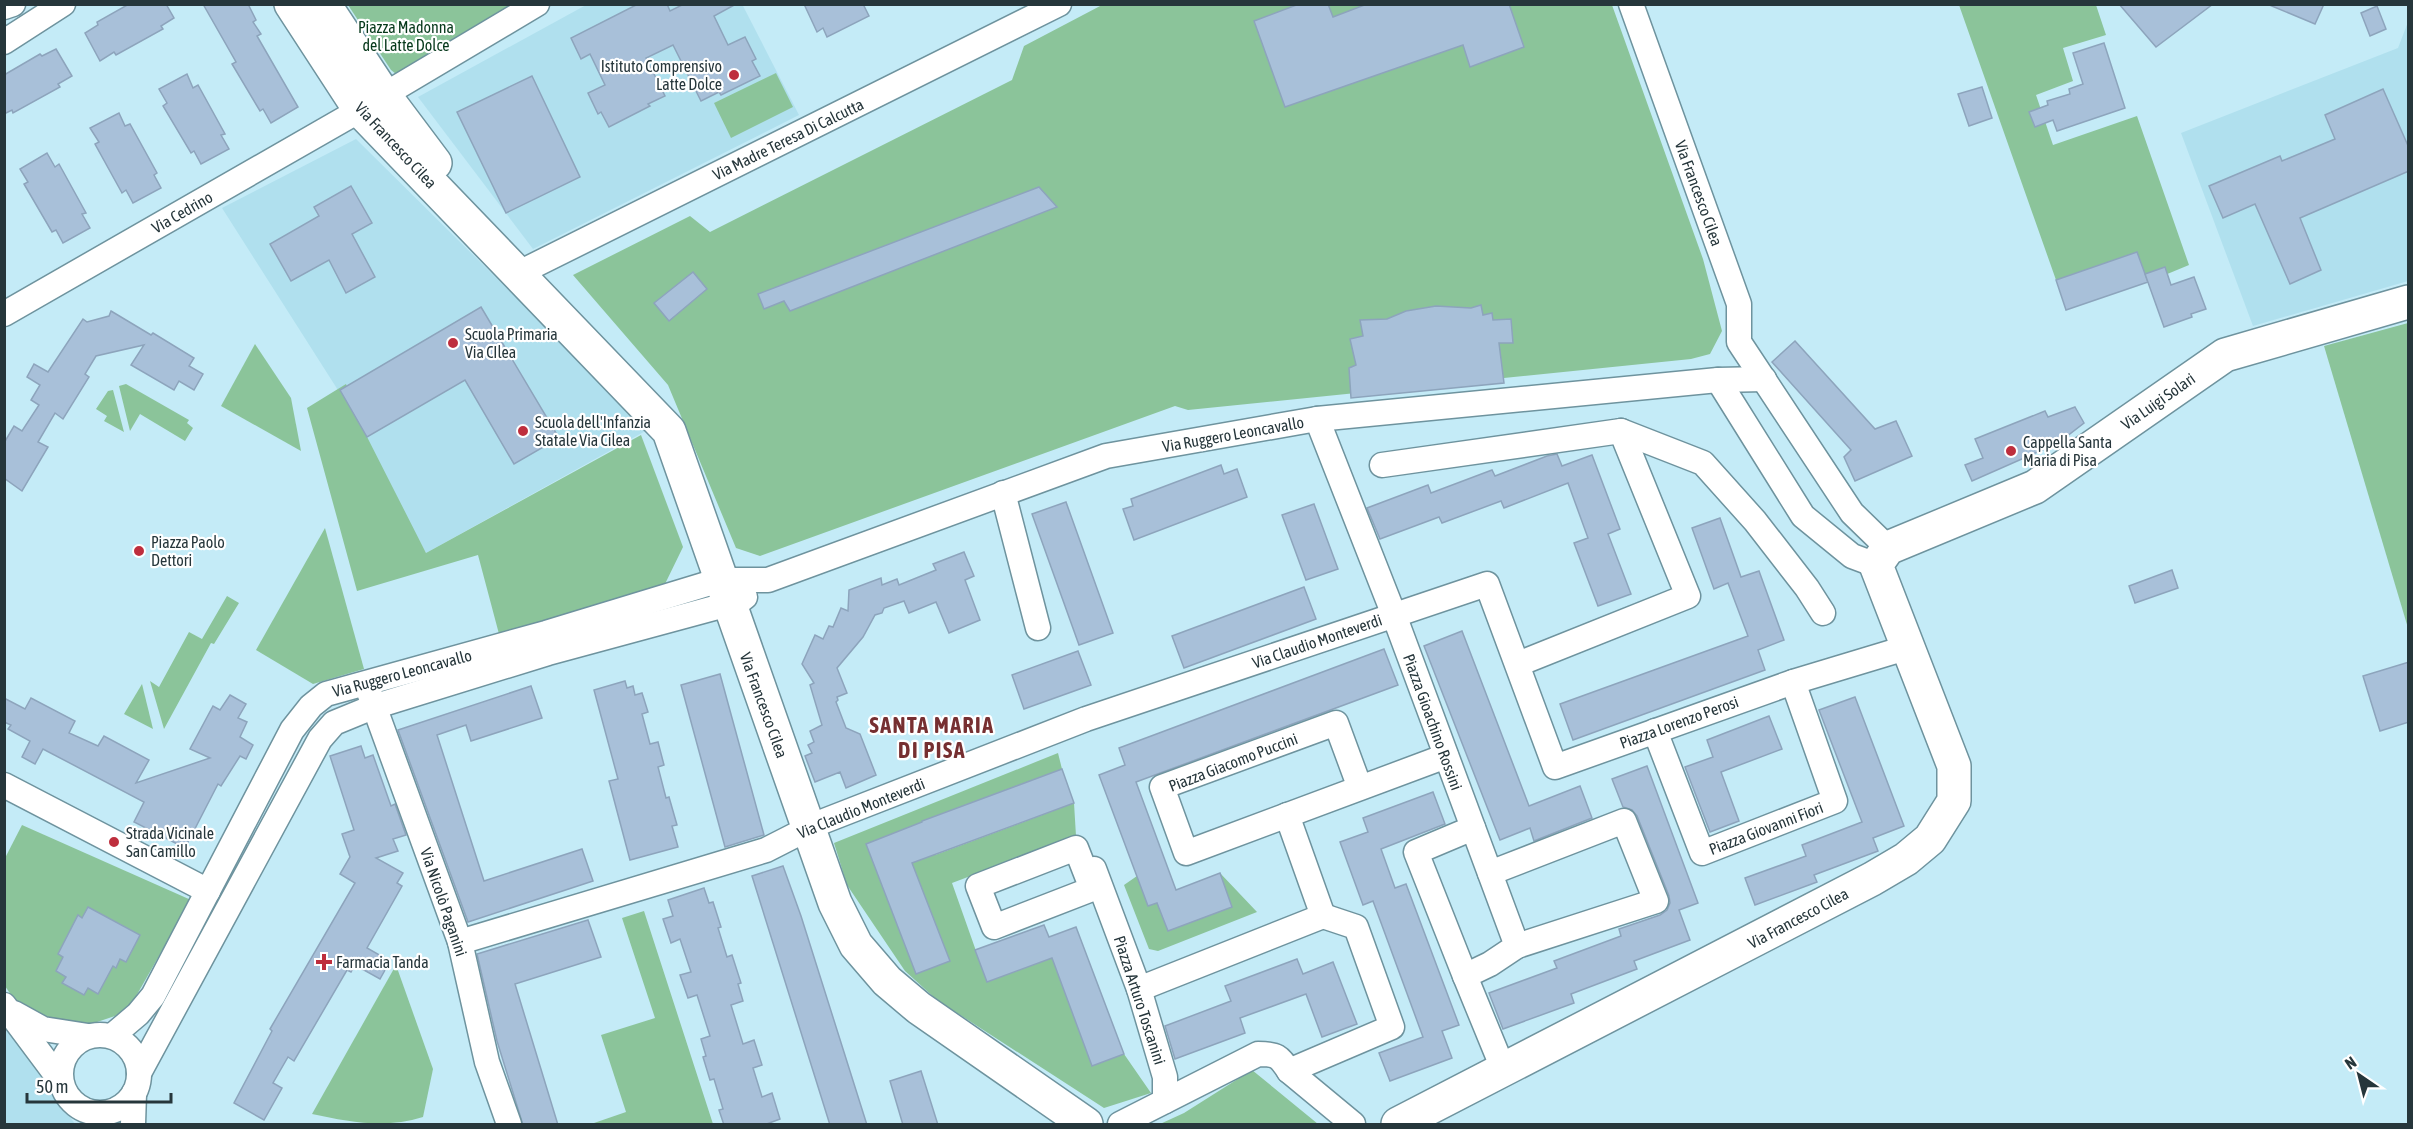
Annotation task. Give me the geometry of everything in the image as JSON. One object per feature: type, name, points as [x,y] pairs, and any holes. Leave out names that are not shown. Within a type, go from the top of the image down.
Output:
[{"type":"street","points":[[4,7],[13,4]]},
{"type":"street","name":"Via Francesco Cilea","points":[[291,4],[517,274],[669,431],[730,595],[835,903],[855,945],[886,981],[919,1008],[1054,1100],[1086,1125]]},
{"type":"street","name":"Via Francesco Cilea","points":[[324,4],[372,102]]},
{"type":"street","name":"Via Cedrino","points":[[4,314],[537,4]]},
{"type":"street","name":"Via Madre Teresa Di Calcutta","points":[[517,274],[1059,4]]},
{"type":"street","name":"Via Francesco Cilea","points":[[1398,1125],[1906,860],[1930,839],[1954,801],[1954,765],[1909,647],[1882,556],[1739,342],[1739,304],[1631,4]]},
{"type":"street","points":[[4,42],[53,8]]},
{"type":"street","name":"Via Luigi Solari","points":[[1882,556],[2034,487],[2225,355],[2409,302]]},
{"type":"street","points":[[1718,380],[1739,342]]},
{"type":"street","points":[[1718,380],[1764,379]]},
{"type":"street","points":[[1718,380],[1803,516],[1851,556],[1882,556]]},
{"type":"street","name":"Via Ruggero Leoncavallo","points":[[137,1083],[320,739],[334,723],[373,707],[730,595],[1106,456],[1317,419],[1718,380]]},
{"type":"street","points":[[1317,419],[1394,615]]},
{"type":"street","points":[[1382,465],[1620,431],[1703,463],[1755,521],[1807,588],[1823,613]]},
{"type":"street","points":[[1518,664],[1688,596],[1620,431]]},
{"type":"street","points":[[1003,493],[1038,628]]},
{"type":"street","name":"Piazza Lorenzo Perosi","points":[[1394,615],[1487,584],[1555,767],[1793,682],[1909,647]]},
{"type":"street","name":"Via Ruggero Leoncavallo","points":[[100,1036],[138,1014],[153,996],[292,730],[311,706],[326,694],[546,633],[730,595]]},
{"type":"street","name":"Piazza Gioachino Rossini","points":[[1394,615],[1516,946]]},
{"type":"street","name":"Via Claudio Monteverdi","points":[[460,942],[766,850],[808,828],[1086,719],[1394,615]]},
{"type":"street","name":"Piazza Giovanni Fiori","points":[[1655,731],[1702,854],[1835,801],[1793,682]]},
{"type":"street","name":"Via Nicolò Paganini","points":[[366,684],[460,942],[487,1062],[509,1125]]},
{"type":"street","name":"Piazza Giacomo Puccini","points":[[1360,788],[1336,723],[1162,787],[1186,853],[1446,756]]},
{"type":"street","points":[[4,785],[208,891]]},
{"type":"street","points":[[1287,815],[1323,916]]},
{"type":"street","points":[[1466,976],[1490,964],[1516,946],[1656,901],[1624,821],[1490,873]]},
{"type":"street","points":[[1473,828],[1416,852],[1504,1071]]},
{"type":"street","name":"Piazza Arturo Toscanini","points":[[1083,866],[1092,863],[1138,989],[1165,1077],[1165,1101]]},
{"type":"street","points":[[1138,989],[1323,916],[1356,927],[1392,1027],[1290,1071]]},
{"type":"street","points":[[7,1008],[60,1080],[67,1097],[87,1117],[93,1113],[105,1113],[117,1109],[127,1102],[137,1083]]},
{"type":"street","points":[[7,1008],[43,1029],[100,1036],[123,1042],[132,1050],[137,1061],[133,1125]]},
{"type":"street","points":[[60,1080],[62,1061],[72,1046],[100,1036]]},
{"type":"street","points":[[1120,1125],[1258,1054],[1275,1054],[1290,1071],[1353,1125]]},
{"type":"street","name":"Via Francesco Cilea","points":[[1054,1100],[1103,1125]]},
{"type":"shaded area","points":[[742,4],[799,115],[533,249],[418,97],[586,5]]},
{"type":"shaded area","points":[[2408,22],[2408,281],[2253,326],[2181,133],[2398,48]]},
{"type":"shaded area","points":[[356,139],[649,429],[426,553],[336,387],[222,208]]},
{"type":"shaded area","points":[[5,1026],[75,1124],[5,1124]]},
{"type":"green space","name":"Piazza Madonna del Latte Dolce","points":[[348,5],[523,5],[396,74],[391,70]]},
{"type":"green space","points":[[1102,5],[1612,5],[1703,259],[1722,331],[1710,354],[1691,359],[1188,410],[1175,406],[760,556],[736,548],[668,385],[573,275],[690,216],[710,232],[1012,80],[1024,46]]},
{"type":"green space","points":[[1959,5],[2096,5],[2106,35],[2063,48],[2073,81],[2036,95],[2053,145],[2137,116],[2189,265],[2148,282],[2137,252],[2056,280]]},
{"type":"green space","points":[[776,73],[793,107],[731,138],[714,103]]},
{"type":"green space","points":[[2408,323],[2408,628],[2324,346]]},
{"type":"green space","points":[[255,344],[291,398],[301,451],[221,406]]},
{"type":"green space","points":[[126,384],[189,420],[187,423],[193,428],[185,441],[140,414],[130,431],[119,386]]},
{"type":"green space","points":[[346,384],[363,429],[426,553],[641,435],[683,547],[664,586],[499,634],[478,555],[357,591],[307,408]]},
{"type":"green space","points":[[113,390],[124,432],[104,421],[107,416],[96,409],[108,391]]},
{"type":"green space","points":[[325,528],[364,669],[313,684],[256,650]]},
{"type":"green space","points":[[227,596],[239,603],[214,644],[211,643],[164,729],[150,681],[159,687],[189,632],[202,639]]},
{"type":"green space","points":[[142,684],[153,729],[124,714]]},
{"type":"green space","points":[[1058,753],[1062,769],[922,821],[935,855],[1074,803],[1076,836],[952,883],[987,982],[1052,958],[1092,1066],[1124,1054],[1151,1093],[1104,1108],[937,1000],[905,971],[847,885],[834,843]]},
{"type":"green space","points":[[22,825],[191,900],[131,1005],[115,1016],[85,1026],[48,1022],[21,1010],[5,986],[4,860]]},
{"type":"green space","points":[[1220,873],[1257,912],[1158,951],[1149,949],[1124,885],[1137,876],[1148,906]]},
{"type":"green space","points":[[644,911],[713,1124],[594,1124],[626,1112],[601,1035],[655,1018],[622,918]]},
{"type":"green space","points":[[396,965],[433,1069],[423,1117],[395,1123],[368,1123],[312,1114]]},
{"type":"green space","points":[[1252,1070],[1318,1124],[1160,1124],[1184,1113]]},
{"type":"building","points":[[129,4],[166,4],[174,18],[161,26],[163,29],[116,55],[114,52],[100,61],[85,33],[98,25],[97,22]]},
{"type":"building","points":[[203,4],[248,4],[256,20],[253,22],[261,34],[257,36],[298,107],[271,123],[263,109],[260,111],[232,64],[236,62]]},
{"type":"building","points":[[638,4],[667,4],[670,11],[684,4],[736,4],[714,16],[728,45],[745,37],[756,59],[752,61],[760,76],[721,95],[719,92],[701,101],[673,45],[646,58],[665,96],[609,127],[601,112],[598,114],[588,93],[605,85],[590,54],[581,59],[571,38]]},
{"type":"building","points":[[804,4],[863,4],[869,16],[827,37],[823,28],[817,32]]},
{"type":"building","points":[[1299,4],[1328,4],[1333,17],[1367,4],[1509,4],[1524,47],[1470,67],[1463,45],[1285,107],[1254,21]]},
{"type":"building","points":[[2119,4],[2213,4],[2156,47]]},
{"type":"building","points":[[2267,4],[2324,4],[2315,24]]},
{"type":"building","points":[[2377,6],[2386,29],[2370,36],[2361,13]]},
{"type":"building","points":[[2104,43],[2125,108],[2057,131],[2053,120],[2035,127],[2029,112],[2048,105],[2047,101],[2070,94],[2069,89],[2083,84],[2073,53]]},
{"type":"building","points":[[56,49],[72,76],[58,84],[60,87],[13,113],[12,110],[4,114],[4,75],[40,54],[42,56]]},
{"type":"building","points":[[187,74],[193,88],[198,85],[225,134],[221,135],[229,149],[201,164],[194,151],[191,153],[163,106],[167,103],[159,89]]},
{"type":"building","points":[[532,76],[580,177],[506,213],[457,112]]},
{"type":"building","points":[[1982,87],[1992,118],[1969,126],[1958,94]]},
{"type":"building","points":[[2383,89],[2409,148],[2409,171],[2300,218],[2321,270],[2290,284],[2255,204],[2223,218],[2209,186],[2280,156],[2282,161],[2335,139],[2325,115]]},
{"type":"building","points":[[119,113],[125,126],[130,124],[157,173],[154,175],[161,188],[133,203],[126,190],[122,193],[95,144],[99,142],[90,128]]},
{"type":"building","points":[[47,153],[55,167],[59,164],[86,213],[82,214],[90,228],[63,243],[56,230],[52,232],[24,184],[28,182],[20,169]]},
{"type":"building","points":[[351,186],[372,223],[352,234],[375,277],[346,293],[329,260],[291,281],[270,244],[319,216],[314,207]]},
{"type":"building","points":[[1039,187],[1057,207],[790,311],[784,301],[764,309],[758,294]]},
{"type":"building","points":[[2137,252],[2148,282],[2066,310],[2056,280]]},
{"type":"building","points":[[2165,267],[2171,285],[2194,277],[2206,309],[2191,314],[2192,317],[2164,327],[2145,274]]},
{"type":"building","points":[[693,272],[707,289],[669,321],[654,303]]},
{"type":"building","points":[[1481,305],[1483,315],[1492,313],[1493,320],[1511,319],[1513,343],[1499,343],[1504,383],[1351,398],[1349,368],[1356,365],[1350,339],[1363,336],[1360,320],[1387,319],[1406,311],[1436,306],[1471,308]]},
{"type":"building","points":[[481,307],[559,438],[514,464],[465,380],[367,437],[340,390]]},
{"type":"building","points":[[111,311],[194,358],[189,366],[203,374],[194,390],[179,381],[174,390],[131,365],[144,345],[96,356],[85,374],[89,377],[63,419],[55,413],[38,442],[48,447],[22,491],[4,478],[4,443],[14,426],[22,431],[39,405],[31,400],[40,385],[27,377],[34,364],[48,372],[83,319],[87,322],[109,316]]},
{"type":"building","points":[[1795,341],[1875,429],[1896,421],[1912,456],[1855,481],[1844,457],[1851,450],[1772,362]]},
{"type":"building","name":"Cappella Santa Maria di Pisa","points":[[2075,407],[2084,423],[2058,443],[1972,481],[1965,465],[1983,458],[1975,439],[2045,411],[2048,417]]},
{"type":"building","points":[[1557,454],[1562,466],[1592,455],[1620,529],[1608,534],[1631,594],[1598,606],[1574,543],[1588,538],[1568,483],[1504,508],[1501,501],[1442,523],[1439,517],[1380,539],[1367,508],[1428,485],[1431,493],[1492,470],[1495,476]]},
{"type":"building","points":[[1221,465],[1224,474],[1237,469],[1247,497],[1134,540],[1123,509],[1133,506],[1131,499]]},
{"type":"building","points":[[1066,502],[1113,633],[1079,645],[1032,514]]},
{"type":"building","points":[[1314,504],[1338,569],[1306,580],[1282,515]]},
{"type":"building","points":[[1720,518],[1741,577],[1759,571],[1784,640],[1758,650],[1765,670],[1573,740],[1560,704],[1748,636],[1728,583],[1714,589],[1692,528]]},
{"type":"building","points":[[964,552],[974,576],[965,580],[980,620],[949,633],[936,602],[909,613],[904,601],[884,608],[882,613],[875,615],[863,637],[837,668],[847,693],[837,697],[836,702],[846,728],[860,734],[876,775],[846,788],[840,772],[815,782],[805,756],[812,753],[808,745],[814,742],[810,731],[822,725],[810,685],[814,683],[802,664],[815,635],[823,639],[829,626],[833,627],[841,608],[848,611],[849,590],[881,578],[882,585],[897,579],[899,585],[936,570],[933,564]]},
{"type":"building","points":[[2172,570],[2178,588],[2135,603],[2129,586]]},
{"type":"building","points":[[1304,587],[1316,619],[1184,668],[1172,636]]},
{"type":"building","points":[[1462,631],[1529,806],[1580,786],[1592,818],[1534,841],[1530,828],[1500,840],[1424,646]]},
{"type":"building","points":[[1384,649],[1398,685],[1136,782],[1176,890],[1220,873],[1232,907],[1168,931],[1157,903],[1148,906],[1099,775],[1125,765],[1119,748]]},
{"type":"building","points":[[1078,651],[1091,685],[1024,709],[1012,675]]},
{"type":"building","points":[[2409,662],[2409,722],[2380,731],[2363,676]]},
{"type":"building","points":[[720,674],[764,835],[725,847],[681,685]]},
{"type":"building","points":[[625,681],[627,688],[633,686],[635,695],[642,693],[648,712],[642,714],[650,744],[658,742],[664,765],[658,767],[666,798],[669,797],[677,825],[672,826],[678,847],[630,860],[609,781],[618,779],[594,690]]},
{"type":"building","points":[[531,686],[542,718],[471,741],[466,725],[437,735],[484,881],[582,849],[593,881],[468,922],[398,730]]},
{"type":"building","points":[[230,695],[246,704],[238,718],[247,722],[240,737],[253,745],[246,759],[240,756],[221,786],[218,784],[185,848],[134,822],[144,802],[43,749],[35,764],[22,757],[30,741],[8,729],[11,725],[4,722],[4,698],[25,709],[31,698],[75,721],[69,733],[98,746],[104,736],[149,760],[136,783],[210,758],[190,749],[213,706],[220,710]]},
{"type":"building","points":[[1855,697],[1904,826],[1873,838],[1878,851],[1814,875],[1817,882],[1755,905],[1745,878],[1806,856],[1802,845],[1862,822],[1819,710]]},
{"type":"building","points":[[1769,716],[1782,749],[1721,772],[1739,821],[1710,832],[1685,767],[1713,757],[1707,740]]},
{"type":"building","points":[[361,746],[365,758],[373,755],[391,806],[395,804],[406,835],[393,839],[398,851],[376,858],[403,873],[397,883],[402,886],[367,948],[390,961],[380,979],[355,965],[351,972],[347,970],[294,1061],[288,1057],[273,1083],[282,1088],[264,1120],[234,1103],[272,1031],[270,1029],[355,883],[340,874],[350,857],[342,834],[354,830],[330,756]]},
{"type":"building","points":[[1647,766],[1698,903],[1679,910],[1690,940],[1634,961],[1637,969],[1571,994],[1574,1003],[1503,1029],[1489,993],[1557,968],[1554,961],[1621,936],[1619,929],[1660,915],[1667,910],[1670,903],[1669,896],[1637,816],[1632,810],[1623,807],[1612,779]]},
{"type":"building","points":[[1062,769],[1074,803],[912,863],[950,961],[916,974],[866,844]]},
{"type":"building","points":[[1433,792],[1445,824],[1381,849],[1395,888],[1406,884],[1459,1025],[1442,1031],[1452,1058],[1390,1081],[1379,1053],[1423,1037],[1373,901],[1363,905],[1340,842],[1368,832],[1363,818]]},
{"type":"building","points":[[783,866],[867,1125],[830,1125],[752,876]]},
{"type":"building","points":[[704,888],[709,903],[713,902],[727,957],[732,955],[741,983],[738,984],[743,1001],[731,1005],[743,1044],[754,1040],[762,1065],[753,1068],[762,1097],[772,1093],[780,1119],[764,1125],[724,1125],[719,1110],[723,1109],[714,1079],[710,1080],[703,1057],[706,1056],[701,1039],[710,1036],[697,995],[688,998],[680,975],[691,972],[680,939],[671,943],[663,919],[673,916],[668,900]]},
{"type":"building","points":[[88,907],[140,935],[126,962],[120,959],[116,968],[113,966],[98,994],[88,988],[84,995],[62,983],[66,977],[56,971],[63,957],[58,954],[78,915],[82,918]]},
{"type":"building","points":[[588,920],[601,957],[515,984],[558,1125],[523,1125],[497,1041],[477,954]]},
{"type":"building","points":[[1044,925],[1049,937],[1076,927],[1124,1054],[1092,1066],[1052,958],[987,982],[975,950]]},
{"type":"building","points":[[1297,959],[1303,974],[1333,962],[1357,1024],[1322,1037],[1306,994],[1240,1018],[1245,1033],[1175,1059],[1165,1026],[1231,1001],[1225,986]]},
{"type":"building","points":[[921,1071],[938,1125],[903,1125],[890,1081]]},
{"type":"place","name":"Istituto Comprensivo Latte Dolce","points":[[734,75]]},
{"type":"place","name":"Scuola Primaria Via CIlea","points":[[453,343]]},
{"type":"place","name":"Scuola dell'Infanzia Statale Via Cilea","points":[[523,431]]},
{"type":"place","name":"Cappella Santa Maria di Pisa","points":[[2011,451]]},
{"type":"place","name":"Piazza Paolo Dettori","points":[[139,551]]},
{"type":"place","name":"Strada Vicinale San Camillo","points":[[114,842]]},
{"type":"place","name":"Farmacia Tanda","points":[[324,962]]},
{"type":"district","name":"SANTA MARIA DI PISA","points":[[932,738]]}]
